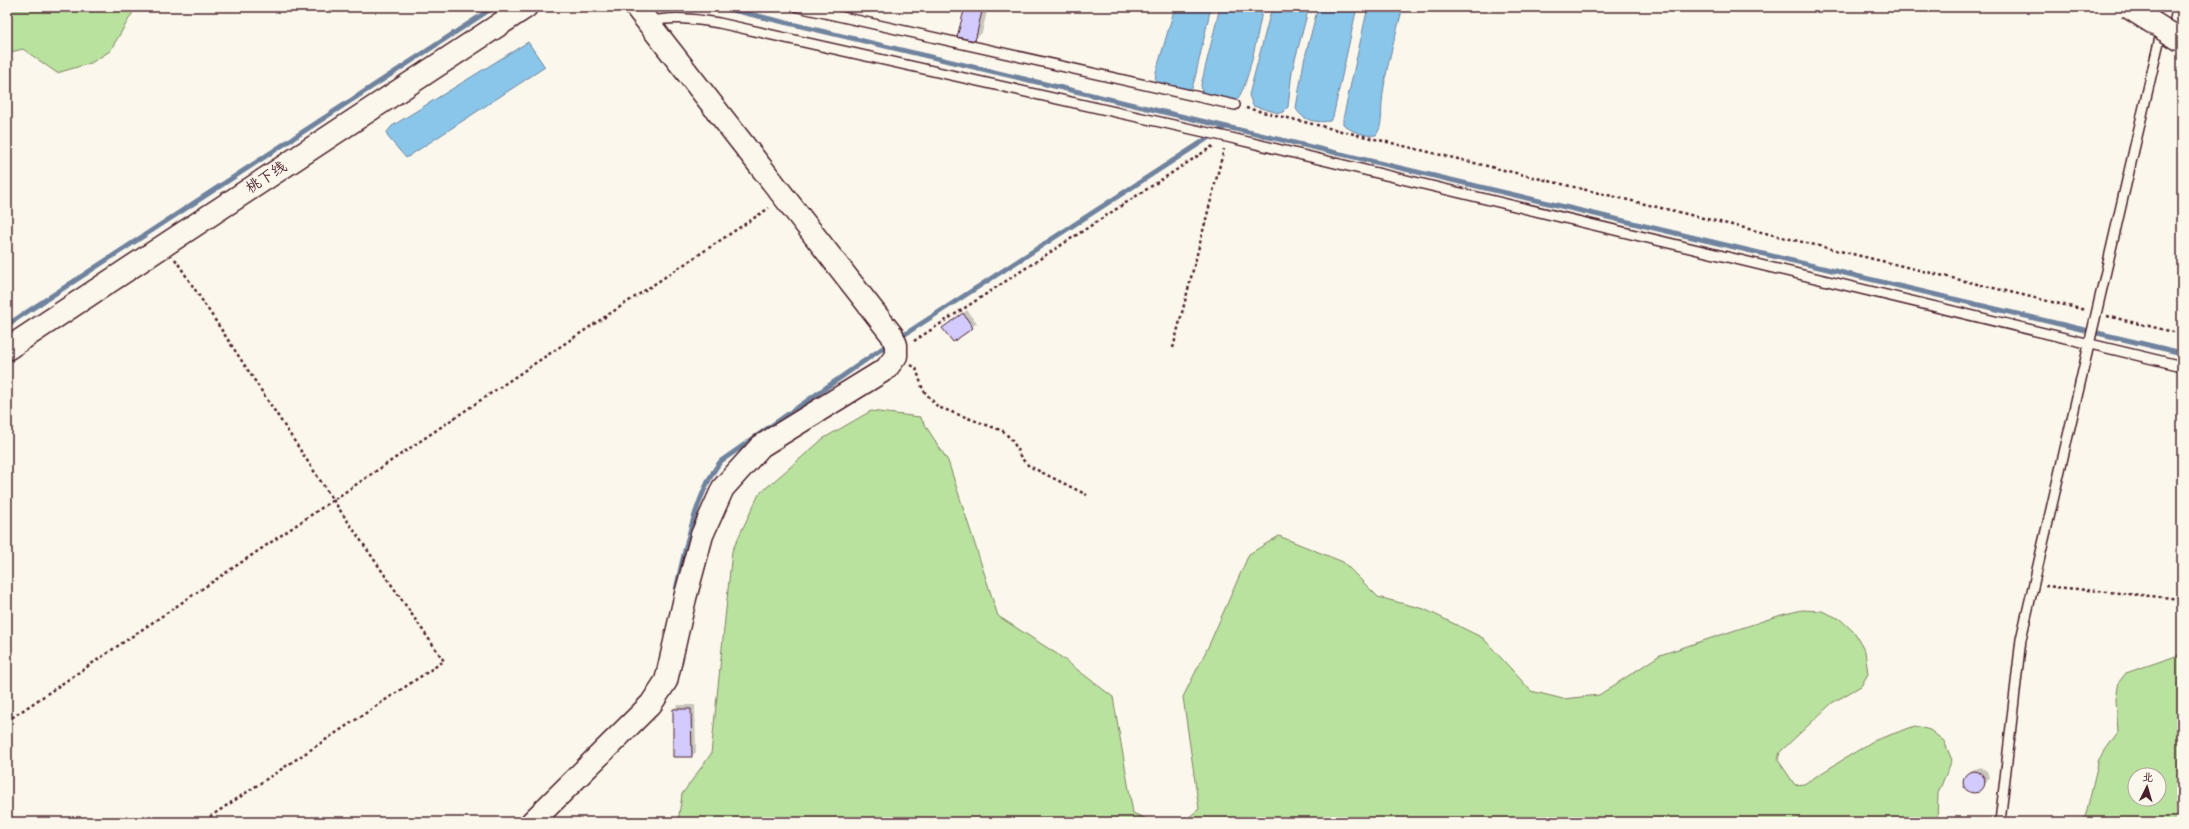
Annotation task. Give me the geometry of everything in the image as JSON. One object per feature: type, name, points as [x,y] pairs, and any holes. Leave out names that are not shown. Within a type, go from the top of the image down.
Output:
[{"type":"main road","name":"桃下线","points":[[7,349],[526,7]]},
{"type":"main road","points":[[2128,7],[2182,41]]},
{"type":"main road","points":[[532,822],[652,704],[666,681],[684,598],[702,535],[723,488],[761,446],[886,368],[896,356],[896,345],[892,335],[642,15]]},
{"type":"lane","points":[[798,7],[1235,105]]},
{"type":"lane","points":[[2000,822],[2021,639],[2035,585],[2088,344],[2167,7]]},
{"type":"lane","points":[[642,15],[719,22],[1227,137],[2182,366]]},
{"type":"path","points":[[1235,105],[2182,334]]},
{"type":"path","points":[[1173,348],[1227,137]]},
{"type":"path","points":[[1086,495],[1029,466],[1021,458],[1013,441],[1003,431],[938,407],[923,390],[916,368],[896,356],[908,344],[1227,137]]},
{"type":"path","points":[[7,721],[333,500],[785,198]]},
{"type":"path","points":[[165,244],[333,500],[444,661],[202,822]]},
{"type":"path","points":[[2035,585],[2182,599]]},
{"type":"green space","points":[[7,7],[136,7],[110,51],[91,63],[57,73],[23,49],[7,53]]},
{"type":"green space","points":[[871,411],[920,417],[948,461],[998,616],[1057,654],[1113,697],[1133,813],[1153,822],[678,822],[682,794],[711,754],[732,551],[759,494],[824,438]]},
{"type":"green space","points":[[1279,536],[1343,562],[1378,597],[1424,609],[1483,638],[1531,691],[1563,699],[1599,695],[1660,655],[1781,615],[1802,610],[1822,611],[1840,619],[1855,633],[1865,651],[1868,674],[1861,686],[1832,703],[1780,752],[1778,760],[1795,785],[1804,784],[1873,741],[1915,726],[1930,730],[1944,741],[1952,760],[1938,793],[1937,822],[1183,822],[1199,809],[1183,697],[1209,645],[1249,554]]},
{"type":"green space","points":[[2182,654],[2182,822],[2084,822],[2099,759],[2118,732],[2116,699],[2119,682],[2126,673]]},
{"type":"water","points":[[1175,7],[1211,7],[1192,88],[1186,90],[1159,84],[1155,81],[1156,72]]},
{"type":"water","points":[[1220,7],[1263,7],[1249,72],[1240,95],[1235,101],[1202,92],[1201,85]]},
{"type":"water","points":[[1272,7],[1309,7],[1292,71],[1288,107],[1283,112],[1279,113],[1253,106],[1249,95]]},
{"type":"water","points":[[1318,7],[1357,7],[1333,117],[1330,121],[1325,122],[1310,120],[1302,116],[1296,108],[1304,61]]},
{"type":"water","points":[[1368,7],[1403,7],[1385,78],[1380,128],[1376,135],[1358,133],[1343,124]]},
{"type":"water","points":[[528,42],[545,67],[406,158],[387,136],[387,132],[392,126]]},
{"type":"building","points":[[965,7],[983,7],[975,41],[957,37]]},
{"type":"building","points":[[963,313],[973,328],[953,342],[942,328]]},
{"type":"building","points":[[673,709],[691,709],[692,757],[673,757]]},
{"type":"building","points":[[1974,771],[1982,774],[1985,782],[1982,790],[1974,793],[1966,790],[1963,782],[1966,774]]},
{"type":"waterway","points":[[7,325],[494,7]]},
{"type":"waterway","points":[[720,7],[2182,353]]},
{"type":"waterway","points":[[899,338],[1225,127]]},
{"type":"waterway","points":[[676,590],[692,522],[705,488],[721,461],[890,343]]}]
